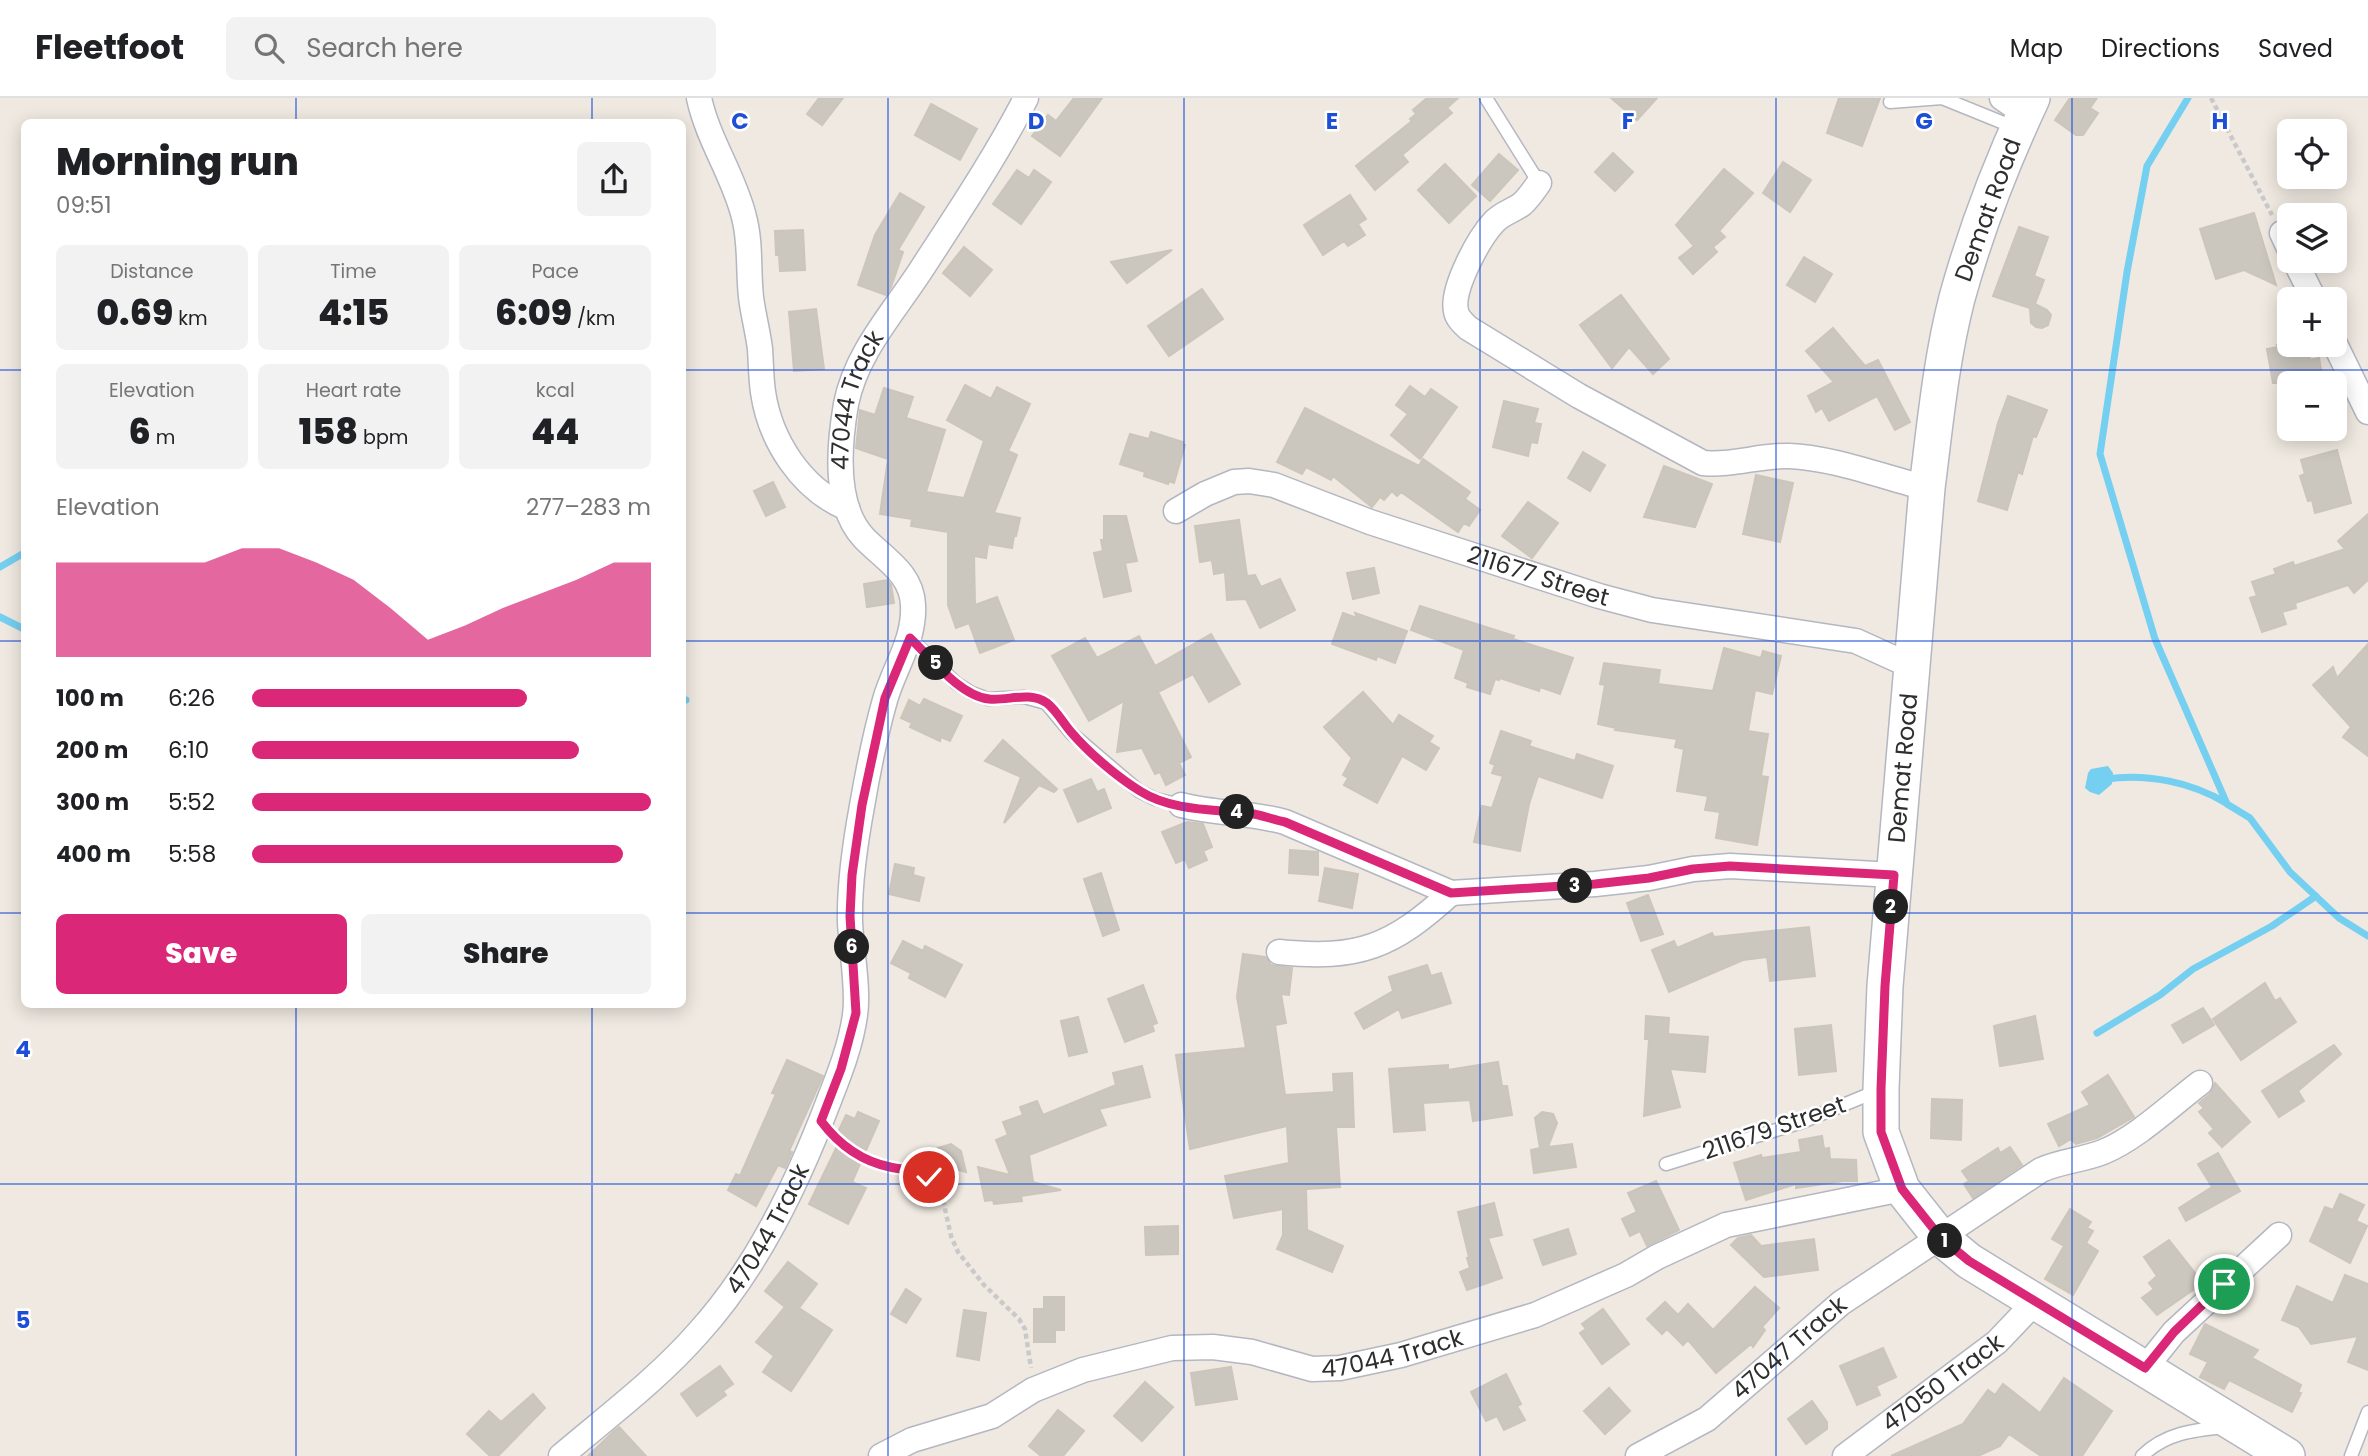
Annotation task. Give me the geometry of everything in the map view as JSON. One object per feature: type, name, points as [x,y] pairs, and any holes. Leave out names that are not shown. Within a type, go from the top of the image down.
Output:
[{"type":"street","points":[[699,98],[703,117],[738,195],[745,220],[763,393],[771,422],[778,441],[795,468],[811,486],[830,501],[846,508]]},
{"type":"street","name":"47044 Track","points":[[561,1456],[656,1376],[700,1332],[730,1293],[788,1195],[841,1069],[856,1013],[850,916],[852,875],[862,805],[885,698],[910,638],[914,603],[908,582],[891,561],[862,536],[846,508],[841,443],[853,375],[1026,98]]},
{"type":"street","name":"Demat Road","points":[[2019,110],[1957,298],[1944,360],[1927,488],[1911,666],[1885,986],[1881,1132],[1902,1189],[1940,1237],[1969,1261],[2287,1456]]},
{"type":"street","points":[[1539,183],[1521,205],[1497,219],[1475,251],[1456,290],[1455,308],[1458,318],[1468,328],[1579,396],[1703,463],[1791,456],[1836,464],[1927,488]]},
{"type":"street","points":[[2341,357],[2368,412]]},
{"type":"street","name":"211677 Street","points":[[1176,511],[1205,494],[1234,482],[1249,481],[1274,485],[1370,522],[1599,596],[1678,615],[1856,641],[1911,666]]},
{"type":"street","points":[[1181,805],[1200,810],[1258,815],[1285,822],[1451,893],[1595,884],[1730,866],[1894,875]]},
{"type":"street","points":[[1279,952],[1317,956],[1350,953],[1379,945],[1401,933],[1451,893]]},
{"type":"street","name":"47047 Track","points":[[1638,1456],[1707,1419],[1841,1303],[1940,1237],[2041,1170],[2094,1155],[2122,1142],[2200,1083]]},
{"type":"street","name":"47044 Track","points":[[881,1456],[912,1440],[992,1416],[1033,1390],[1083,1370],[1172,1348],[1213,1347],[1252,1352],[1312,1369],[1340,1368],[1401,1355],[1535,1315],[1626,1275],[1657,1257],[1726,1225],[1902,1189]]},
{"type":"street","points":[[2145,1368],[2174,1332],[2280,1235]]},
{"type":"street","name":"47050 Track","points":[[1845,1456],[1997,1342],[2035,1303]]},
{"type":"lane","points":[[1486,98],[1539,183]]},
{"type":"lane","points":[[1890,102],[1942,98],[2019,110]]},
{"type":"lane","points":[[910,638],[956,683],[972,693],[988,699],[1024,697],[1046,703],[1072,733],[1139,791],[1155,799],[1181,805]]},
{"type":"lane","name":"211679 Street","points":[[1666,1164],[1802,1122],[1881,1089]]},
{"type":"lane","points":[[2351,1456],[2368,1412]]},
{"type":"lane","points":[[2141,1456],[2173,1435],[2239,1426]]},
{"type":"path","points":[[2211,98],[2277,226]]},
{"type":"path","points":[[821,1121],[831,1134],[852,1152],[870,1161],[919,1172],[935,1183],[941,1191],[951,1236],[958,1252],[1025,1329],[1033,1390]]},
{"type":"water","points":[[2108,766],[2113,773],[2112,784],[2099,795],[2085,788],[2091,769]]},
{"type":"building","points":[[819,98],[843,98],[822,125],[807,114]]},
{"type":"building","points":[[1074,98],[1102,98],[1060,156],[1032,136],[1048,115],[1056,121]]},
{"type":"building","points":[[1427,98],[1458,98],[1447,108],[1452,113],[1402,155],[1408,162],[1375,190],[1356,166],[1412,121],[1410,119],[1416,114],[1413,110]]},
{"type":"building","points":[[1611,98],[1657,98],[1637,120]]},
{"type":"building","points":[[1839,98],[1880,98],[1862,146],[1827,133]]},
{"type":"building","points":[[2070,98],[2097,98],[2090,108],[2098,113],[2083,135],[2076,135],[2055,120]]},
{"type":"building","points":[[931,104],[977,129],[960,160],[915,135]]},
{"type":"building","points":[[1613,153],[1633,172],[1615,191],[1595,172]]},
{"type":"building","points":[[1499,154],[1518,170],[1490,201],[1472,185]]},
{"type":"building","points":[[1783,162],[1811,180],[1790,212],[1763,193]]},
{"type":"building","points":[[1445,164],[1476,196],[1449,223],[1418,190]]},
{"type":"building","points":[[1724,169],[1753,193],[1719,231],[1725,237],[1713,247],[1717,252],[1693,274],[1679,258],[1694,246],[1676,225]]},
{"type":"building","points":[[1017,170],[1029,178],[1034,170],[1051,182],[1021,224],[993,204]]},
{"type":"building","points":[[900,193],[924,207],[898,250],[903,252],[886,295],[858,285],[875,235]]},
{"type":"building","points":[[1350,195],[1366,219],[1358,224],[1365,235],[1348,246],[1344,241],[1323,255],[1304,225]]},
{"type":"building","points":[[2254,213],[2276,285],[2244,270],[2216,279],[2200,229]]},
{"type":"building","points":[[2019,227],[2048,237],[2034,276],[2044,280],[2035,304],[2051,315],[2048,325],[2042,328],[2031,323],[2030,308],[1993,296]]},
{"type":"building","points":[[803,230],[805,270],[780,271],[775,231]]},
{"type":"building","points":[[964,247],[992,270],[970,296],[943,273]]},
{"type":"building","points":[[1172,250],[1127,283],[1111,262]]},
{"type":"building","points":[[1804,257],[1832,274],[1815,302],[1787,285]]},
{"type":"building","points":[[1202,289],[1223,319],[1169,356],[1148,326]]},
{"type":"building","points":[[1621,295],[1669,359],[1653,374],[1629,347],[1612,368],[1580,325]]},
{"type":"building","points":[[816,309],[824,369],[794,371],[789,312]]},
{"type":"building","points":[[1833,328],[1865,366],[1878,360],[1910,422],[1895,430],[1877,396],[1829,421],[1822,408],[1816,412],[1808,396],[1834,382],[1806,351]]},
{"type":"building","points":[[2277,347],[2277,357],[2309,357],[2310,360],[2319,358],[2321,371],[2277,371],[2277,383],[2273,383],[2267,349]]},
{"type":"building","points":[[965,385],[991,399],[997,387],[1030,404],[1008,451],[1017,455],[994,513],[1020,518],[1012,548],[988,544],[986,558],[974,556],[975,605],[997,597],[1014,640],[980,653],[969,623],[956,628],[948,605],[948,532],[911,526],[912,519],[880,514],[888,459],[856,448],[860,410],[875,415],[884,388],[913,397],[906,418],[945,430],[926,492],[964,498],[984,441],[947,420]]},
{"type":"building","points":[[1410,386],[1425,397],[1431,389],[1457,407],[1420,459],[1391,435],[1408,414],[1396,405]]},
{"type":"building","points":[[2008,396],[2047,410],[2036,437],[2033,436],[2022,474],[2018,472],[2007,510],[1978,501],[1998,423]]},
{"type":"building","points":[[1504,401],[1538,409],[1534,423],[1541,424],[1537,443],[1531,442],[1528,456],[1493,447]]},
{"type":"building","points":[[1305,408],[1419,466],[1423,459],[1470,492],[1465,499],[1480,510],[1469,526],[1464,523],[1458,532],[1401,492],[1397,496],[1392,491],[1384,500],[1380,497],[1372,507],[1333,476],[1331,480],[1306,467],[1302,474],[1277,462]]},
{"type":"building","points":[[1151,432],[1185,445],[1174,483],[1169,481],[1168,484],[1144,476],[1145,472],[1120,464],[1130,434],[1149,439]]},
{"type":"building","points":[[2337,450],[2351,503],[2315,513],[2312,500],[2308,501],[2300,476],[2305,474],[2301,460]]},
{"type":"building","points":[[1583,452],[1605,465],[1590,491],[1568,478]]},
{"type":"building","points":[[1664,466],[1712,484],[1695,527],[1644,517]]},
{"type":"building","points":[[1756,475],[1793,483],[1780,542],[1743,534]]},
{"type":"building","points":[[773,482],[785,507],[766,516],[754,491]]},
{"type":"building","points":[[1528,502],[1558,523],[1532,558],[1502,536]]},
{"type":"building","points":[[2368,514],[2368,580],[2354,593],[2348,585],[2295,603],[2296,608],[2282,612],[2286,624],[2262,632],[2250,598],[2257,596],[2252,582],[2276,574],[2274,569],[2293,562],[2294,566],[2345,549],[2338,541]]},
{"type":"building","points":[[1104,516],[1126,516],[1137,561],[1125,563],[1131,591],[1104,597],[1094,553],[1103,551],[1101,540],[1104,540]]},
{"type":"building","points":[[1239,520],[1247,576],[1255,575],[1261,587],[1280,579],[1295,610],[1260,628],[1246,599],[1227,600],[1225,572],[1214,574],[1212,560],[1200,562],[1195,526]]},
{"type":"building","points":[[1374,568],[1379,593],[1353,599],[1347,573]]},
{"type":"building","points":[[887,580],[891,585],[894,603],[867,607],[864,584]]},
{"type":"building","points":[[1420,606],[1573,658],[1560,694],[1540,687],[1539,691],[1500,678],[1495,679],[1490,694],[1467,687],[1468,683],[1455,678],[1464,650],[1411,630]]},
{"type":"building","points":[[1343,613],[1357,618],[1355,613],[1407,631],[1395,663],[1377,656],[1376,660],[1332,644]]},
{"type":"building","points":[[1211,634],[1240,684],[1209,702],[1193,674],[1158,692],[1191,757],[1179,763],[1185,775],[1166,785],[1160,772],[1155,774],[1142,748],[1117,752],[1124,701],[1089,721],[1052,656],[1085,638],[1097,658],[1139,636],[1155,666]]},
{"type":"building","points":[[2368,644],[2368,756],[2343,737],[2351,727],[2313,685],[2333,667],[2337,678]]},
{"type":"building","points":[[1724,648],[1761,658],[1763,651],[1781,656],[1772,694],[1755,690],[1748,731],[1768,734],[1761,776],[1768,777],[1757,845],[1716,838],[1720,812],[1705,810],[1708,796],[1677,791],[1684,749],[1675,747],[1677,739],[1615,730],[1616,728],[1598,724],[1605,685],[1600,684],[1604,663],[1660,670],[1658,684],[1713,691]]},
{"type":"building","points":[[1363,692],[1393,725],[1399,715],[1433,736],[1429,742],[1439,748],[1426,770],[1402,756],[1377,803],[1344,785],[1348,778],[1343,775],[1352,758],[1324,727]]},
{"type":"building","points":[[924,699],[962,716],[950,741],[941,737],[940,741],[910,727],[912,723],[901,718],[909,700],[920,706]]},
{"type":"building","points":[[1501,731],[1531,741],[1529,746],[1575,761],[1577,754],[1613,766],[1602,798],[1538,776],[1529,804],[1520,851],[1474,842],[1482,806],[1492,808],[1503,776],[1492,773],[1495,765],[1490,763]]},
{"type":"building","points":[[1003,740],[1057,789],[1054,792],[1039,785],[1004,823],[1021,777],[985,761]]},
{"type":"building","points":[[1091,779],[1097,792],[1104,789],[1111,808],[1078,822],[1064,790]]},
{"type":"building","points":[[1187,822],[1203,824],[1212,847],[1203,851],[1207,860],[1189,868],[1185,859],[1176,863],[1162,832]]},
{"type":"building","points":[[1290,850],[1318,852],[1318,875],[1289,873]]},
{"type":"building","points":[[895,864],[914,868],[913,875],[924,878],[919,901],[889,894]]},
{"type":"building","points":[[1325,868],[1358,874],[1352,908],[1319,901]]},
{"type":"building","points":[[1101,873],[1119,930],[1103,936],[1084,879]]},
{"type":"building","points":[[1648,895],[1663,934],[1641,941],[1627,903]]},
{"type":"building","points":[[1809,927],[1815,976],[1770,981],[1767,957],[1743,960],[1669,992],[1652,950],[1674,941],[1677,948],[1712,933],[1714,937]]},
{"type":"building","points":[[903,941],[923,951],[925,946],[962,965],[945,997],[909,978],[911,973],[891,963]]},
{"type":"building","points":[[1243,954],[1265,957],[1271,965],[1292,968],[1289,995],[1281,994],[1286,1023],[1275,1025],[1285,1095],[1334,1092],[1333,1074],[1352,1073],[1354,1127],[1336,1127],[1340,1187],[1306,1189],[1307,1230],[1343,1246],[1332,1272],[1277,1249],[1283,1235],[1283,1209],[1234,1218],[1225,1176],[1289,1163],[1287,1126],[1190,1149],[1176,1055],[1246,1048],[1237,997]]},
{"type":"building","points":[[1427,965],[1431,976],[1441,973],[1451,1003],[1402,1018],[1399,1009],[1364,1029],[1355,1013],[1393,991],[1389,977]]},
{"type":"building","points":[[2265,983],[2275,1001],[2280,998],[2296,1022],[2241,1060],[2213,1019]]},
{"type":"building","points":[[1143,985],[1157,1023],[1152,1025],[1154,1031],[1125,1042],[1108,999]]},
{"type":"building","points":[[2203,1008],[2214,1025],[2183,1043],[2172,1025]]},
{"type":"building","points":[[1646,1016],[1669,1018],[1668,1034],[1708,1037],[1705,1072],[1670,1069],[1680,1107],[1644,1116],[1649,1039],[1645,1039]]},
{"type":"building","points":[[2035,1016],[2043,1059],[2000,1066],[1994,1026]]},
{"type":"building","points":[[1078,1017],[1087,1052],[1069,1056],[1061,1021]]},
{"type":"building","points":[[1831,1025],[1836,1071],[1799,1075],[1795,1029]]},
{"type":"building","points":[[2334,1045],[2341,1054],[2298,1091],[2304,1101],[2279,1117],[2262,1091]]},
{"type":"building","points":[[787,1060],[823,1076],[789,1151],[792,1152],[785,1168],[778,1165],[756,1206],[728,1190],[736,1174],[740,1176],[776,1094],[772,1093]]},
{"type":"building","points":[[1498,1062],[1502,1086],[1507,1086],[1512,1115],[1473,1121],[1470,1100],[1423,1103],[1425,1130],[1394,1132],[1389,1069],[1448,1065],[1448,1070]]},
{"type":"building","points":[[1142,1066],[1150,1097],[1099,1109],[1106,1125],[1029,1155],[1033,1182],[1061,1190],[1021,1196],[1022,1201],[994,1204],[993,1200],[985,1201],[978,1167],[1010,1175],[996,1140],[1008,1135],[1003,1122],[1023,1115],[1020,1107],[1037,1101],[1043,1115],[1116,1085],[1113,1073]]},
{"type":"building","points":[[2108,1075],[2134,1117],[2097,1138],[2076,1144],[2071,1139],[2059,1146],[2048,1124],[2090,1105],[2082,1092]]},
{"type":"building","points":[[2215,1083],[2250,1122],[2222,1147],[2209,1133],[2214,1129],[2199,1112],[2204,1108],[2199,1103],[2210,1094]]},
{"type":"building","points":[[1932,1099],[1962,1100],[1961,1140],[1931,1138]]},
{"type":"building","points":[[858,1112],[879,1121],[852,1182],[866,1188],[848,1224],[809,1204],[843,1134],[838,1132],[846,1115],[855,1119]]},
{"type":"building","points":[[1542,1112],[1553,1114],[1557,1123],[1548,1147],[1572,1144],[1576,1167],[1534,1173],[1531,1150],[1540,1148],[1535,1118]]},
{"type":"building","points":[[1822,1136],[1824,1149],[1829,1148],[1830,1159],[1856,1160],[1857,1181],[1796,1188],[1796,1184],[1746,1200],[1734,1163],[1761,1155],[1762,1158],[1801,1152],[1799,1140]]},
{"type":"building","points":[[951,1144],[961,1151],[966,1172],[944,1166],[940,1161],[938,1148]]},
{"type":"building","points":[[2010,1147],[2022,1165],[1973,1198],[1964,1184],[1969,1181],[1962,1171],[1998,1148],[2000,1153]]},
{"type":"building","points":[[2218,1153],[2240,1191],[2186,1221],[2179,1208],[2212,1187],[2198,1164]]},
{"type":"building","points":[[1656,1181],[1679,1230],[1647,1246],[1640,1231],[1630,1236],[1622,1219],[1637,1212],[1628,1193]]},
{"type":"building","points":[[2340,1194],[2364,1205],[2356,1221],[2367,1226],[2350,1263],[2310,1241],[2325,1207],[2333,1210]]},
{"type":"building","points":[[1494,1203],[1502,1235],[1488,1238],[1502,1278],[1467,1290],[1460,1272],[1470,1268],[1469,1257],[1458,1212]]},
{"type":"building","points":[[2070,1209],[2091,1222],[2087,1228],[2093,1231],[2086,1243],[2098,1251],[2073,1295],[2045,1279],[2064,1246],[2052,1239]]},
{"type":"building","points":[[1178,1226],[1178,1254],[1146,1255],[1145,1227]]},
{"type":"building","points":[[1568,1229],[1576,1254],[1543,1265],[1534,1240]]},
{"type":"building","points":[[1751,1235],[1761,1246],[1814,1239],[1818,1270],[1764,1277],[1731,1245],[1738,1238]]},
{"type":"building","points":[[2169,1240],[2203,1283],[2157,1315],[2142,1298],[2154,1289],[2149,1283],[2157,1276],[2144,1257]]},
{"type":"building","points":[[788,1262],[817,1284],[799,1308],[832,1330],[791,1391],[763,1372],[774,1356],[756,1342],[785,1307],[765,1291]]},
{"type":"building","points":[[2345,1275],[2368,1284],[2368,1370],[2348,1362],[2358,1336],[2311,1344],[2299,1327],[2282,1320],[2297,1286],[2333,1303]]},
{"type":"building","points":[[1755,1287],[1779,1308],[1762,1327],[1765,1330],[1753,1347],[1751,1344],[1716,1373],[1688,1340],[1683,1345],[1667,1329],[1662,1334],[1647,1319],[1665,1302],[1678,1315],[1688,1304],[1713,1330]]},
{"type":"building","points":[[906,1289],[921,1299],[906,1323],[891,1314]]},
{"type":"building","points":[[1044,1297],[1064,1297],[1064,1330],[1055,1330],[1055,1342],[1034,1342],[1034,1309],[1044,1309]]},
{"type":"building","points":[[1603,1309],[1629,1344],[1602,1364],[1580,1333],[1586,1329],[1582,1324]]},
{"type":"building","points":[[964,1310],[986,1313],[979,1360],[957,1356]]},
{"type":"building","points":[[2205,1324],[2258,1350],[2252,1358],[2301,1385],[2298,1392],[2301,1393],[2292,1412],[2229,1380],[2224,1389],[2200,1377],[2208,1362],[2190,1354]]},
{"type":"building","points":[[1883,1348],[1896,1377],[1876,1386],[1880,1395],[1857,1405],[1840,1366]]},
{"type":"building","points":[[720,1366],[733,1384],[723,1391],[726,1395],[697,1416],[681,1394]]},
{"type":"building","points":[[1231,1367],[1237,1399],[1196,1405],[1191,1373]]},
{"type":"building","points":[[1506,1374],[1521,1404],[1517,1406],[1525,1420],[1504,1430],[1497,1416],[1486,1421],[1471,1392]]},
{"type":"building","points":[[2064,1378],[2112,1411],[2082,1456],[2041,1456],[2009,1434],[2000,1446],[1978,1456],[1891,1456],[1963,1424],[1988,1390],[1995,1395],[2003,1384],[2040,1413]]},
{"type":"building","points":[[1145,1382],[1173,1407],[1142,1441],[1114,1416]]},
{"type":"building","points":[[1609,1388],[1630,1411],[1605,1434],[1584,1411]]},
{"type":"building","points":[[533,1394],[545,1408],[498,1456],[490,1456],[467,1434],[489,1411],[501,1422]]},
{"type":"building","points":[[1812,1401],[1827,1422],[1827,1429],[1806,1444],[1788,1419]]},
{"type":"building","points":[[1058,1410],[1084,1431],[1063,1456],[1041,1456],[1029,1446]]},
{"type":"building","points":[[619,1427],[646,1456],[588,1456],[614,1431]]},
{"type":"waterway","points":[[2188,98],[2147,166],[2127,272],[2100,454],[2155,639],[2227,804],[2250,818],[2290,872],[2339,918],[2368,936]]},
{"type":"waterway","points":[[0,567],[21,555]]},
{"type":"waterway","points":[[0,617],[21,628]]},
{"type":"waterway","points":[[2106,779],[2153,778],[2198,790],[2226,803]]},
{"type":"waterway","points":[[2097,1033],[2160,995],[2193,969],[2272,926],[2316,896]]},
{"type":"route","points":[[929,1177],[919,1172],[887,1167],[852,1152],[831,1134],[821,1121],[841,1069],[856,1013],[850,916],[852,875],[862,805],[885,698],[910,638],[956,683],[972,693],[988,699],[1024,697],[1046,703],[1096,756],[1139,791],[1155,799],[1200,810],[1258,815],[1285,822],[1451,893],[1595,884],[1730,866],[1894,875],[1885,986],[1881,1132],[1902,1189],[1917,1210],[1940,1237],[1969,1261],[2145,1368],[2174,1332],[2224,1284]]}]
